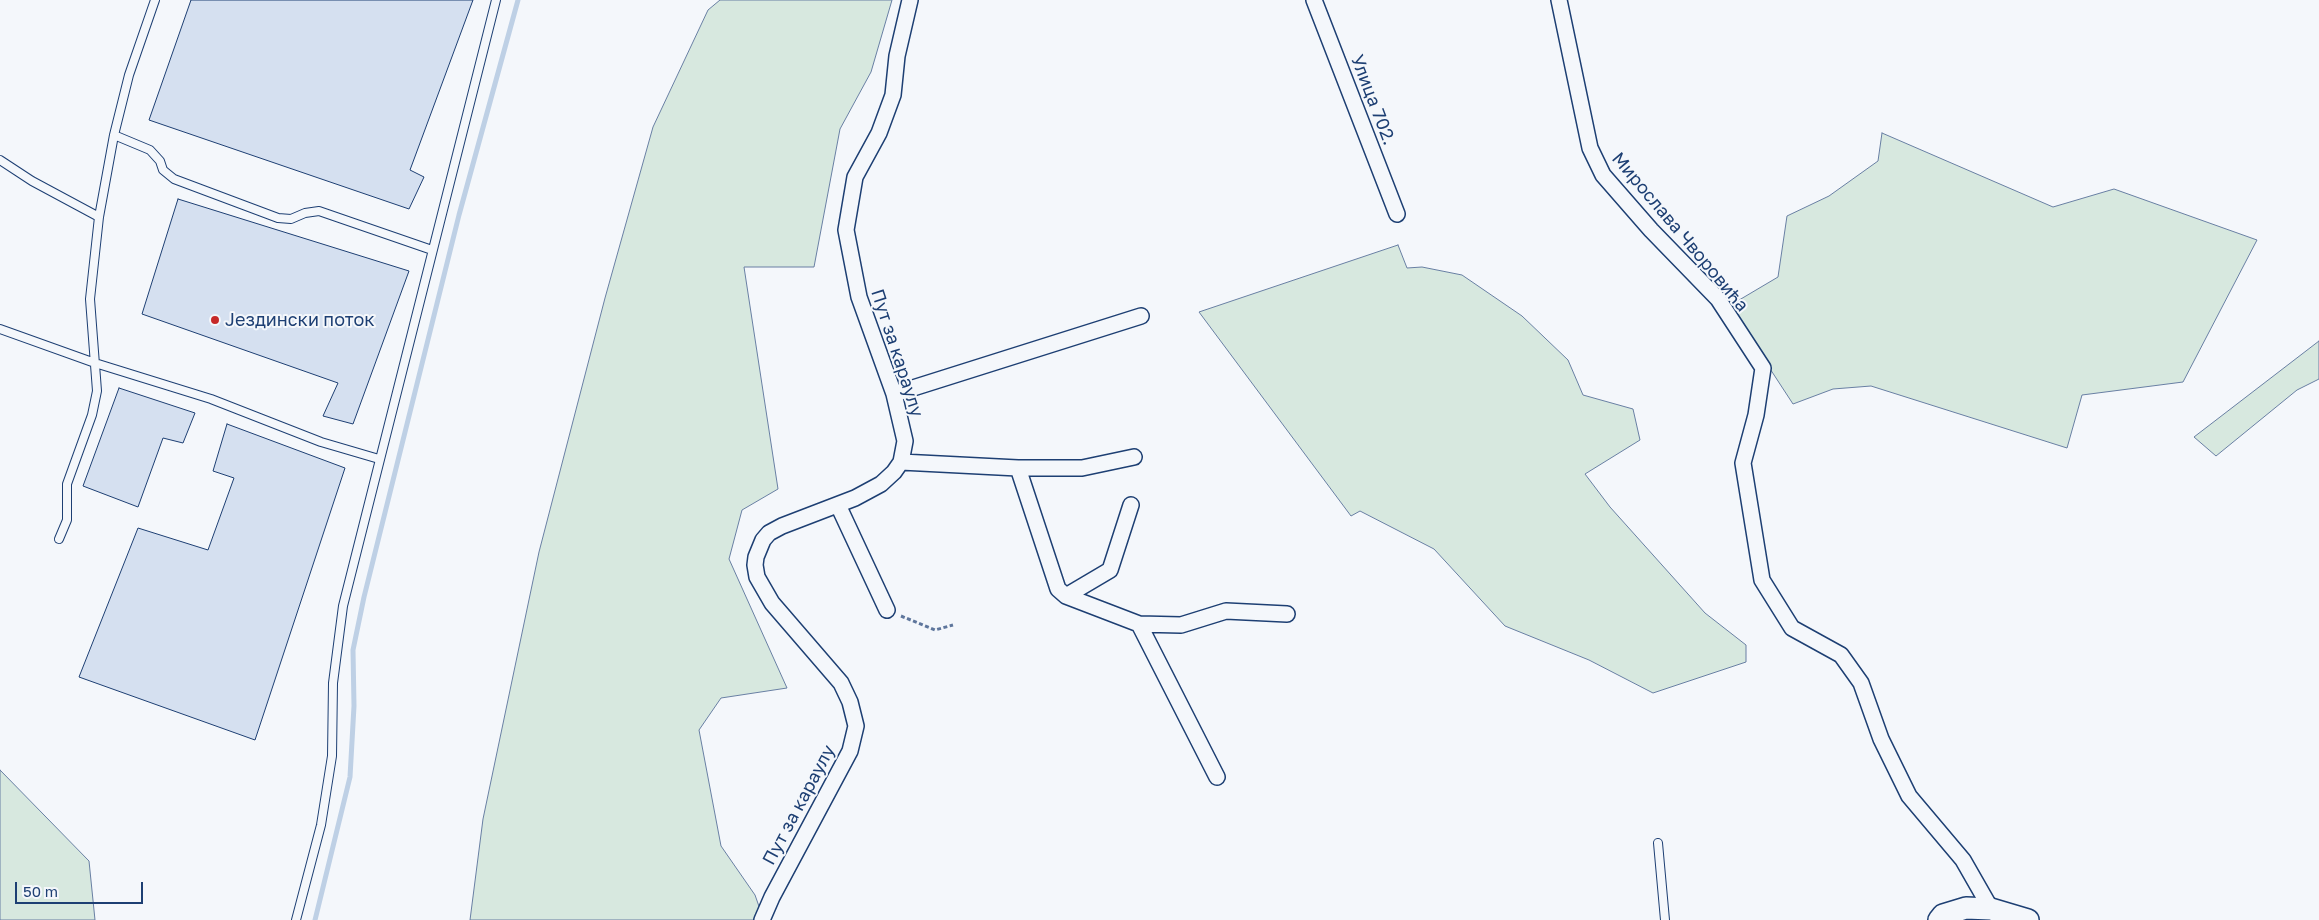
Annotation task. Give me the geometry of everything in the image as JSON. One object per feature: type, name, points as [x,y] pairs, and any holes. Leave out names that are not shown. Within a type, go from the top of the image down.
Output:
[{"type":"main road","points":[[1938,920],[1943,915],[1966,908],[1991,909],[2028,920]]},
{"type":"street","name":"Пут за караулу","points":[[762,920],[772,896],[850,751],[856,726],[850,702],[841,683],[772,603],[757,577],[756,556],[769,533],[782,526],[838,505],[881,484],[894,472],[901,462],[905,441],[894,394],[859,297],[846,230],[854,177],[880,132],[893,96],[898,56],[910,0]]},
{"type":"street","name":"Улица 702.","points":[[1314,0],[1397,214]]},
{"type":"street","name":"Мирослава Чворовића","points":[[1559,0],[1590,148],[1602,175],[1651,230],[1718,299],[1763,368],[1756,415],[1743,464],[1762,580],[1792,628],[1841,655],[1861,683],[1881,739],[1909,796],[1963,860],[1991,909]]},
{"type":"street","points":[[894,394],[1140,316]]},
{"type":"street","points":[[901,462],[1018,468],[1082,468],[1134,457]]},
{"type":"street","points":[[1018,468],[1058,589],[1066,596],[1139,624],[1181,625],[1226,611],[1287,614]]},
{"type":"street","points":[[838,505],[887,610]]},
{"type":"street","points":[[1066,596],[1110,570],[1131,505]]},
{"type":"street","points":[[1139,624],[1218,777]]},
{"type":"lane","points":[[59,539],[67,520],[67,484],[92,414],[97,390],[90,299],[99,217],[114,135],[129,75],[155,0]]},
{"type":"lane","points":[[296,920],[321,825],[332,756],[333,683],[343,606],[496,0]]},
{"type":"lane","points":[[114,135],[150,150],[160,160],[163,170],[174,179],[278,218],[292,219],[305,213],[319,212],[432,250]]},
{"type":"lane","points":[[0,160],[32,182],[99,217]]},
{"type":"lane","points":[[0,329],[95,362],[212,399],[321,442],[379,459]]},
{"type":"lane","points":[[1658,843],[1665,920]]},
{"type":"path","points":[[887,610],[935,630],[953,625]]},
{"type":"shaded area","points":[[720,0],[892,0],[871,72],[840,129],[814,267],[744,267],[778,489],[742,510],[729,559],[787,688],[721,698],[699,730],[721,846],[755,895],[761,912],[757,920],[470,920],[483,819],[539,552],[605,298],[653,127],[708,10]]},
{"type":"shaded area","points":[[1882,133],[2053,207],[2114,189],[2257,240],[2183,382],[2082,395],[2067,448],[1871,386],[1833,389],[1793,404],[1729,306],[1778,277],[1787,216],[1829,196],[1878,161]]},
{"type":"shaded area","points":[[1398,245],[1407,268],[1422,267],[1462,275],[1522,316],[1568,360],[1583,395],[1633,409],[1640,440],[1585,474],[1610,507],[1705,613],[1746,645],[1746,662],[1653,693],[1589,660],[1505,626],[1434,549],[1360,511],[1351,516],[1199,312]]},
{"type":"shaded area","points":[[2319,341],[2319,379],[2297,390],[2216,456],[2194,437]]},
{"type":"shaded area","points":[[0,770],[89,861],[95,920],[0,920]]},
{"type":"building","points":[[191,0],[473,0],[410,170],[424,177],[409,209],[149,120]]},
{"type":"building","points":[[178,199],[409,271],[353,424],[323,416],[338,383],[142,314]]},
{"type":"building","points":[[119,388],[195,413],[183,443],[163,438],[138,507],[83,486]]},
{"type":"building","points":[[227,424],[345,468],[255,740],[79,677],[138,528],[208,550],[234,478],[213,471]]},
{"type":"waterway","points":[[315,920],[350,777],[354,706],[353,650],[364,597],[459,215],[518,0]]},
{"type":"place","name":"Јездински поток","points":[[215,320]]}]
